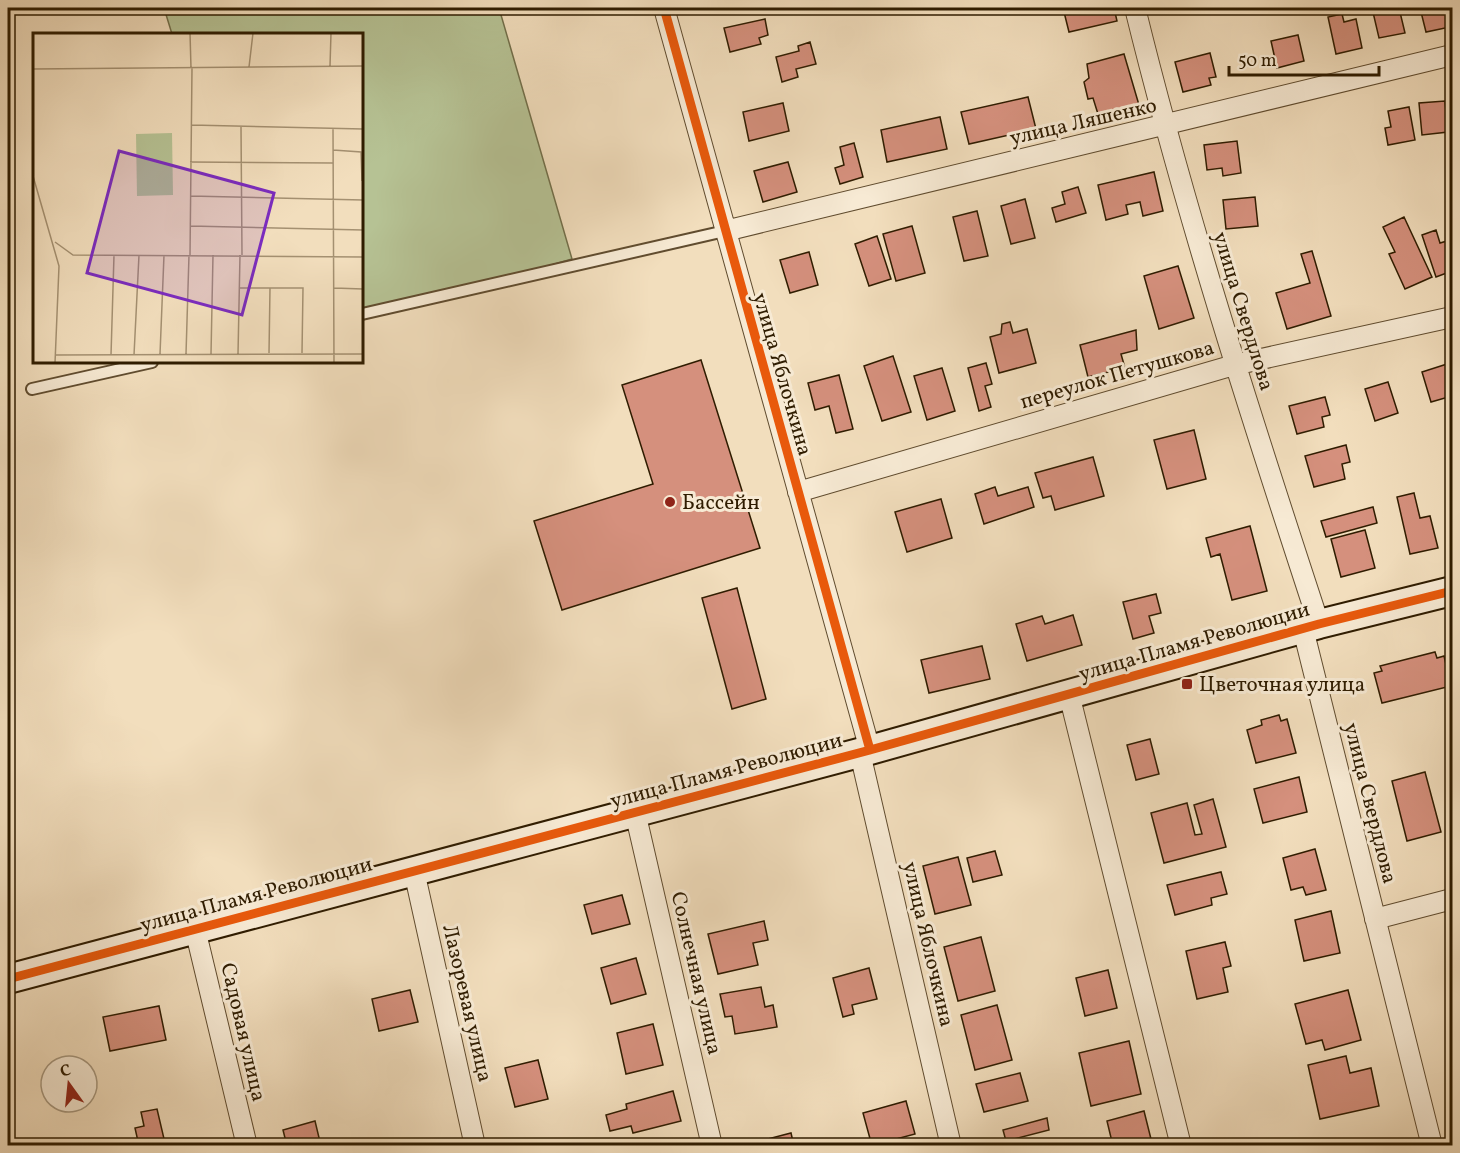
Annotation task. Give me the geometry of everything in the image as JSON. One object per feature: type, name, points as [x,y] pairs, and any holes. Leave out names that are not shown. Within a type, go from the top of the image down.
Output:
[{"type":"street","name":"улица Яблочкина","points":[[664,8],[798,492],[865,751],[951,1146]]},
{"type":"street","name":"улица Свердлова","points":[[1135,8],[1164,126],[1311,627],[1375,919],[1432,1146]]},
{"type":"street","name":"улица Ляшенко","points":[[724,231],[1452,55]]},
{"type":"street","name":"переулок Петушкова","points":[[798,492],[1234,365],[1452,317]]},
{"type":"street","name":"улица Пламя Революции","points":[[8,979],[865,751],[1311,627],[1452,591]]},
{"type":"street","points":[[1069,694],[1181,1146]]},
{"type":"street","name":"Солнечная улица","points":[[635,812],[712,1146]]},
{"type":"street","name":"Лазоревая улица","points":[[414,871],[476,1146]]},
{"type":"street","name":"улица Свердлова","points":[[1375,919],[1452,899]]},
{"type":"street","name":"Садовая улица","points":[[195,929],[247,1146]]},
{"type":"lane","points":[[363,314],[724,231]]},
{"type":"lane","points":[[32,389],[148,363]]},
{"type":"green space","points":[[164,8],[499,8],[572,259],[363,320],[363,33],[172,33]]},
{"type":"building","points":[[1063,8],[1114,8],[1117,21],[1069,32]]},
{"type":"building","points":[[1372,8],[1399,8],[1405,33],[1379,38]]},
{"type":"building","points":[[1420,8],[1446,8],[1450,27],[1426,32]]},
{"type":"building","points":[[1342,14],[1344,22],[1356,19],[1362,48],[1336,54],[1328,17]]},
{"type":"building","points":[[765,19],[768,35],[759,38],[761,44],[730,52],[724,28]]},
{"type":"building","points":[[1298,35],[1304,61],[1277,68],[1271,41]]},
{"type":"building","points":[[810,42],[816,64],[796,69],[798,77],[782,82],[776,57],[799,51],[798,46]]},
{"type":"building","points":[[1210,53],[1216,77],[1209,78],[1211,85],[1183,92],[1175,62]]},
{"type":"building","points":[[1124,54],[1139,105],[1098,114],[1093,98],[1088,99],[1084,82],[1089,78],[1087,64]]},
{"type":"building","points":[[1028,97],[1036,129],[969,144],[961,112]]},
{"type":"building","points":[[1445,101],[1448,132],[1422,135],[1419,103]]},
{"type":"building","points":[[783,103],[789,131],[749,141],[743,112]]},
{"type":"building","points":[[1409,107],[1415,140],[1388,145],[1385,128],[1391,127],[1388,111]]},
{"type":"building","points":[[940,117],[947,149],[887,162],[881,130]]},
{"type":"building","points":[[1237,141],[1241,173],[1223,176],[1222,168],[1207,170],[1204,145]]},
{"type":"building","points":[[854,143],[863,177],[840,184],[835,168],[844,165],[840,147]]},
{"type":"building","points":[[788,162],[797,192],[763,202],[754,171]]},
{"type":"building","points":[[1154,172],[1163,211],[1143,216],[1140,202],[1126,205],[1128,214],[1106,220],[1098,185]]},
{"type":"building","points":[[1078,187],[1086,213],[1056,222],[1052,208],[1065,204],[1062,192]]},
{"type":"building","points":[[1255,197],[1258,226],[1226,229],[1223,200]]},
{"type":"building","points":[[1025,199],[1035,238],[1011,244],[1001,206]]},
{"type":"building","points":[[977,211],[988,256],[964,261],[953,217]]},
{"type":"building","points":[[1404,217],[1432,277],[1405,289],[1389,254],[1395,252],[1383,227]]},
{"type":"building","points":[[912,226],[925,273],[896,281],[883,234]]},
{"type":"building","points":[[1436,230],[1440,243],[1447,241],[1452,258],[1452,271],[1436,277],[1422,235]]},
{"type":"building","points":[[877,236],[891,279],[869,286],[855,244]]},
{"type":"building","points":[[1312,251],[1331,316],[1287,329],[1276,293],[1310,283],[1301,254]]},
{"type":"building","points":[[809,252],[818,285],[790,293],[780,260]]},
{"type":"building","points":[[1178,266],[1194,318],[1159,329],[1144,276]]},
{"type":"building","points":[[1010,322],[1013,333],[1027,329],[1036,363],[999,373],[990,337],[1001,334],[1002,324]]},
{"type":"building","points":[[1136,330],[1137,350],[1121,354],[1125,368],[1088,377],[1080,345]]},
{"type":"building","points":[[893,356],[911,412],[882,421],[864,366]]},
{"type":"building","name":"Бассейн","points":[[701,360],[760,548],[562,610],[534,521],[653,484],[622,385]]},
{"type":"building","points":[[986,363],[992,384],[985,386],[991,407],[979,411],[968,368]]},
{"type":"building","points":[[1447,364],[1452,381],[1452,396],[1431,402],[1422,372]]},
{"type":"building","points":[[942,368],[955,411],[927,420],[914,376]]},
{"type":"building","points":[[839,375],[853,429],[836,433],[829,406],[815,410],[808,383]]},
{"type":"building","points":[[1388,382],[1398,413],[1375,421],[1365,389]]},
{"type":"building","points":[[1325,397],[1330,415],[1322,417],[1324,427],[1297,434],[1289,406]]},
{"type":"building","points":[[1194,430],[1206,479],[1167,489],[1154,440]]},
{"type":"building","points":[[1346,445],[1350,462],[1342,464],[1345,479],[1314,487],[1305,456]]},
{"type":"building","points":[[1093,457],[1104,496],[1055,510],[1051,496],[1043,498],[1035,473]]},
{"type":"building","points":[[995,487],[998,496],[1028,487],[1034,507],[984,524],[975,494]]},
{"type":"building","points":[[1414,493],[1420,518],[1430,516],[1438,548],[1410,554],[1397,497]]},
{"type":"building","points":[[941,499],[952,538],[907,552],[895,512]]},
{"type":"building","points":[[1373,507],[1377,523],[1326,537],[1321,521]]},
{"type":"building","points":[[1250,526],[1267,591],[1232,600],[1220,554],[1211,557],[1206,538]]},
{"type":"building","points":[[1365,530],[1375,568],[1341,577],[1331,539]]},
{"type":"building","points":[[737,588],[766,699],[732,709],[702,598]]},
{"type":"building","points":[[1156,594],[1161,613],[1149,616],[1154,633],[1133,639],[1123,602]]},
{"type":"building","points":[[1073,615],[1082,645],[1027,661],[1016,624],[1042,616],[1045,624]]},
{"type":"building","points":[[982,646],[990,679],[929,693],[921,660]]},
{"type":"building","points":[[1435,652],[1437,658],[1444,656],[1451,686],[1382,703],[1374,673],[1382,671],[1380,666]]},
{"type":"building","points":[[1279,715],[1281,721],[1287,719],[1296,753],[1256,763],[1247,730],[1262,725],[1261,720]]},
{"type":"building","points":[[1150,739],[1159,774],[1136,780],[1127,745]]},
{"type":"building","points":[[1425,772],[1441,832],[1407,841],[1392,781]]},
{"type":"building","points":[[1299,777],[1307,812],[1263,823],[1254,789]]},
{"type":"building","points":[[1213,799],[1226,847],[1164,863],[1151,813],[1187,803],[1195,835],[1202,834],[1194,805]]},
{"type":"building","points":[[1315,849],[1326,890],[1306,895],[1303,887],[1291,890],[1283,858]]},
{"type":"building","points":[[995,851],[1002,875],[973,882],[967,858]]},
{"type":"building","points":[[958,857],[971,905],[935,914],[923,866]]},
{"type":"building","points":[[1221,872],[1227,894],[1211,898],[1212,905],[1175,915],[1167,885]]},
{"type":"building","points":[[622,895],[630,924],[592,934],[584,905]]},
{"type":"building","points":[[1331,911],[1340,953],[1304,961],[1295,920]]},
{"type":"building","points":[[764,921],[768,940],[753,943],[758,965],[718,974],[708,934]]},
{"type":"building","points":[[981,937],[995,991],[958,1001],[944,947]]},
{"type":"building","points":[[1225,942],[1231,966],[1223,968],[1228,992],[1197,999],[1186,951]]},
{"type":"building","points":[[636,958],[646,994],[611,1004],[601,968]]},
{"type":"building","points":[[869,968],[877,999],[852,1005],[854,1014],[843,1017],[833,978]]},
{"type":"building","points":[[1108,970],[1117,1008],[1085,1016],[1076,978]]},
{"type":"building","points":[[761,987],[765,1007],[773,1005],[777,1027],[735,1034],[732,1016],[725,1017],[720,994]]},
{"type":"building","points":[[410,990],[418,1022],[379,1031],[372,999]]},
{"type":"building","points":[[1348,990],[1361,1040],[1325,1050],[1322,1040],[1306,1044],[1295,1004]]},
{"type":"building","points":[[997,1005],[1012,1060],[975,1070],[961,1015]]},
{"type":"building","points":[[159,1006],[166,1040],[110,1051],[103,1017]]},
{"type":"building","points":[[653,1024],[663,1065],[626,1074],[617,1033]]},
{"type":"building","points":[[1129,1041],[1141,1094],[1091,1106],[1079,1053]]},
{"type":"building","points":[[1346,1056],[1350,1073],[1371,1068],[1379,1106],[1320,1119],[1308,1065]]},
{"type":"building","points":[[538,1060],[548,1099],[515,1107],[505,1068]]},
{"type":"building","points":[[1020,1073],[1028,1101],[984,1112],[976,1084]]},
{"type":"building","points":[[673,1091],[681,1121],[633,1133],[631,1126],[610,1131],[606,1115],[627,1109],[626,1104]]},
{"type":"building","points":[[906,1101],[915,1134],[896,1139],[897,1146],[872,1146],[863,1113]]},
{"type":"building","points":[[157,1109],[165,1143],[139,1146],[135,1128],[144,1126],[141,1112]]},
{"type":"building","points":[[1144,1111],[1151,1139],[1129,1146],[1113,1146],[1107,1121]]},
{"type":"building","points":[[1047,1118],[1049,1130],[1006,1141],[1003,1130]]},
{"type":"building","points":[[315,1121],[321,1146],[287,1146],[283,1130]]},
{"type":"building","points":[[791,1133],[794,1146],[757,1146],[756,1142]]},
{"type":"cycle path","points":[[664,8],[870,750]]},
{"type":"cycle path","points":[[8,979],[870,750],[1319,624],[1452,591]]},
{"type":"place","name":"Бассейн","points":[[670,502]]},
{"type":"place","name":"Цветочная улица","points":[[1187,684]]}]
